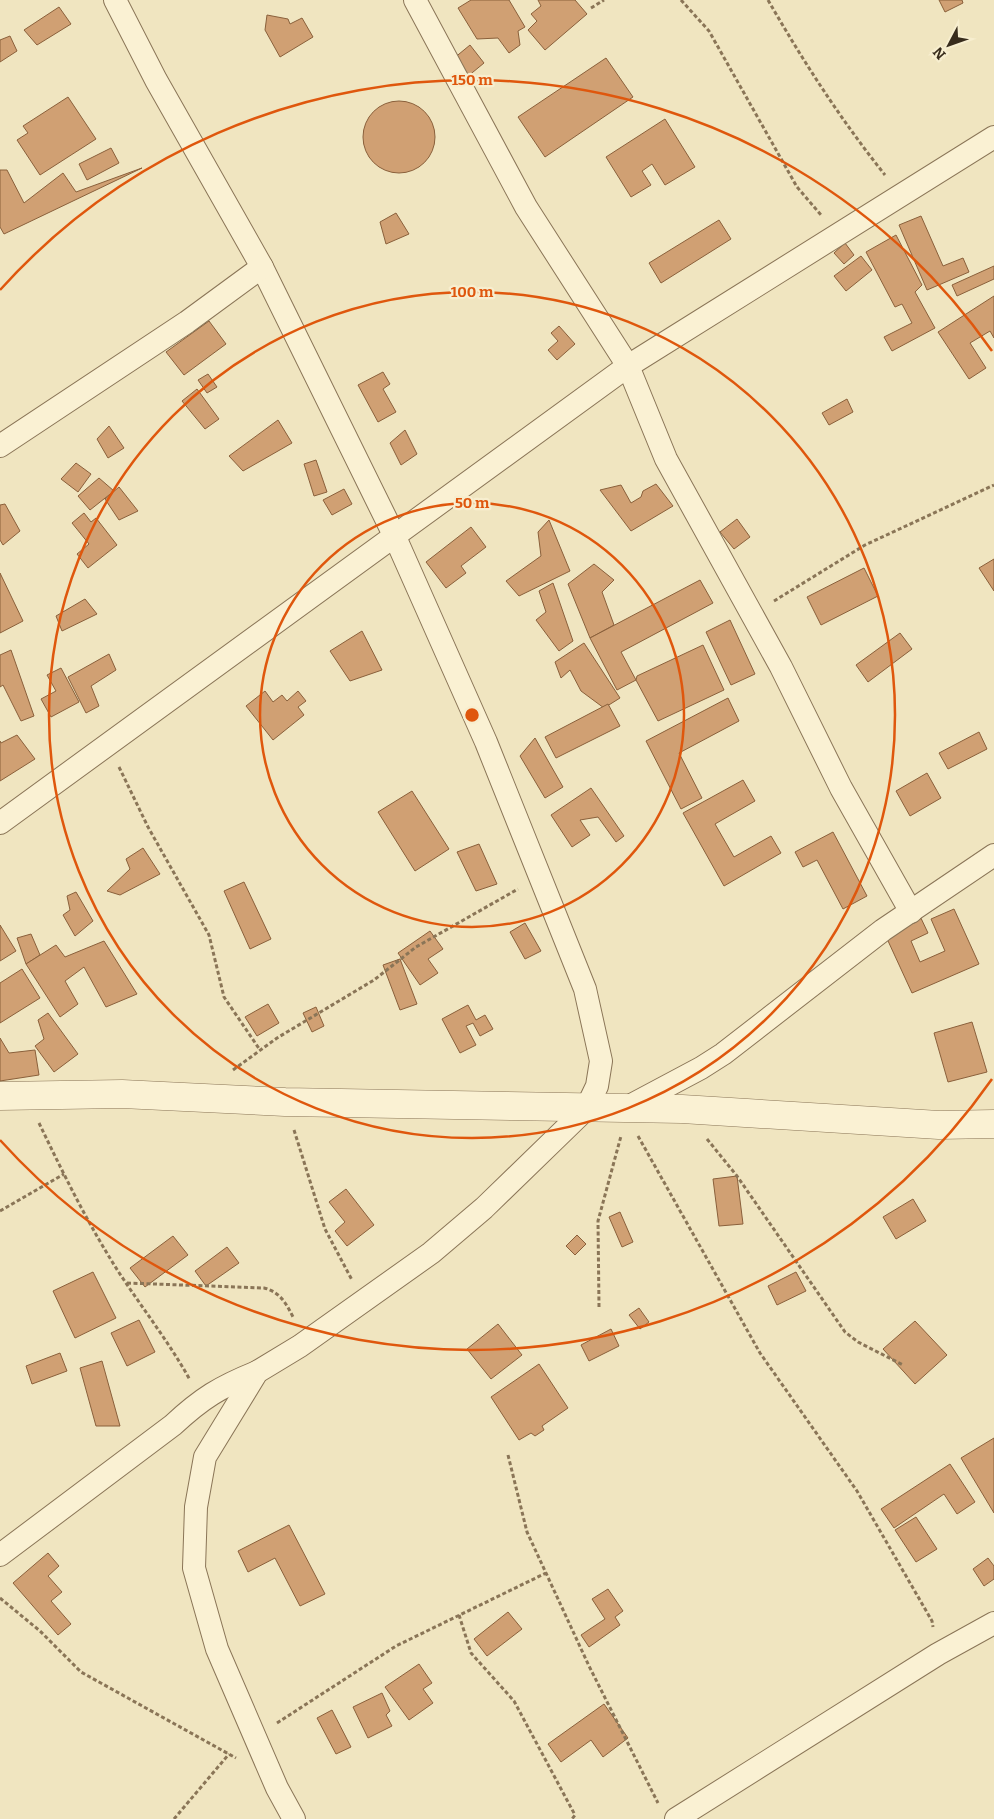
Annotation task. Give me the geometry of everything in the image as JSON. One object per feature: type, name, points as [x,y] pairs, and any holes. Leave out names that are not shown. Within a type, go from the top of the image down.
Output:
[{"type":"street","points":[[0,1555],[173,1425],[198,1402],[223,1386],[257,1372],[300,1346],[431,1252],[484,1208],[586,1109],[597,1086],[600,1061],[598,1040],[585,989],[486,742],[395,537],[262,268],[156,80],[115,0]]},
{"type":"street","points":[[415,0],[526,207],[628,366],[666,459],[781,667],[841,788],[911,912]]},
{"type":"street","points":[[0,823],[628,366],[994,137]]},
{"type":"street","points":[[0,446],[187,322],[262,268]]},
{"type":"street","points":[[625,1113],[723,1054],[883,930],[994,854]]},
{"type":"street","points":[[13,1096],[122,1094],[285,1102],[586,1109],[625,1113],[682,1110],[939,1125],[994,1124]]},
{"type":"street","points":[[257,1372],[205,1457],[196,1507],[194,1568],[217,1649],[277,1788],[294,1819]]},
{"type":"street","points":[[669,1815],[938,1654],[994,1623]]},
{"type":"path","points":[[591,8],[604,0]]},
{"type":"path","points":[[681,0],[709,31],[797,187],[837,235]]},
{"type":"path","points":[[768,0],[790,38],[854,136],[901,195]]},
{"type":"path","points":[[752,614],[865,545],[994,485]]},
{"type":"path","points":[[108,745],[148,827],[209,935],[224,997],[260,1050]]},
{"type":"path","points":[[231,1071],[260,1050],[374,980],[416,947],[540,876]]},
{"type":"path","points":[[13,1096],[64,1174],[94,1230],[127,1283],[176,1354],[193,1386],[198,1402]]},
{"type":"path","points":[[285,1102],[325,1229],[362,1300]]},
{"type":"path","points":[[682,1110],[737,1176],[845,1332],[858,1342],[903,1365]]},
{"type":"path","points":[[599,1306],[598,1221],[625,1113]]},
{"type":"path","points":[[625,1113],[760,1353],[862,1500],[932,1621],[938,1654]]},
{"type":"path","points":[[0,1212],[64,1174]]},
{"type":"path","points":[[127,1283],[271,1290],[288,1307],[297,1324],[300,1346]]},
{"type":"path","points":[[508,1455],[528,1532],[546,1573],[589,1666],[669,1815]]},
{"type":"path","points":[[255,1737],[396,1646],[546,1573]]},
{"type":"path","points":[[0,1598],[40,1631],[81,1672],[237,1759]]},
{"type":"path","points":[[459,1615],[471,1653],[514,1701],[575,1815],[572,1819]]},
{"type":"path","points":[[174,1819],[229,1754]]},
{"type":"building","points":[[471,0],[509,0],[525,27],[518,31],[520,45],[509,53],[498,38],[477,39],[458,8]]},
{"type":"building","points":[[538,0],[575,0],[587,14],[545,50],[528,30],[537,21],[531,14],[541,6]]},
{"type":"building","points":[[939,0],[962,0],[963,3],[945,12]]},
{"type":"building","points":[[59,7],[71,24],[37,45],[24,30]]},
{"type":"building","points":[[267,15],[288,19],[290,24],[302,18],[313,37],[280,57],[265,30]]},
{"type":"building","points":[[10,36],[17,51],[0,62],[0,40]]},
{"type":"building","points":[[470,45],[484,63],[467,77],[453,59]]},
{"type":"building","points":[[606,58],[633,97],[545,157],[518,117]]},
{"type":"building","points":[[68,97],[96,139],[40,175],[17,140],[28,133],[23,126]]},
{"type":"building","points":[[406,101],[425,111],[433,123],[435,137],[433,151],[425,163],[413,171],[392,173],[373,163],[365,151],[363,130],[373,111],[385,103]]},
{"type":"building","points":[[665,119],[695,167],[665,185],[652,164],[642,171],[651,185],[631,197],[606,157]]},
{"type":"building","points":[[111,148],[119,163],[87,180],[79,164]]},
{"type":"building","points":[[142,168],[4,234],[0,227],[0,170],[7,170],[24,203],[63,173],[76,192]]},
{"type":"building","points":[[396,213],[409,234],[386,244],[380,222]]},
{"type":"building","points":[[921,216],[943,266],[963,258],[969,272],[927,290],[899,225]]},
{"type":"building","points":[[719,220],[731,239],[661,283],[649,263]]},
{"type":"building","points":[[896,235],[922,285],[915,292],[935,328],[892,351],[884,337],[912,323],[902,304],[895,307],[866,252]]},
{"type":"building","points":[[845,243],[854,255],[844,264],[834,253]]},
{"type":"building","points":[[861,256],[872,270],[846,291],[834,276]]},
{"type":"building","points":[[994,266],[994,279],[957,296],[952,285]]},
{"type":"building","points":[[994,296],[994,338],[990,331],[970,343],[986,368],[969,379],[938,332]]},
{"type":"building","points":[[209,321],[226,344],[184,375],[166,352]]},
{"type":"building","points":[[559,326],[575,344],[557,360],[548,350],[558,341],[551,333]]},
{"type":"building","points":[[383,372],[390,384],[383,389],[396,412],[378,422],[358,385]]},
{"type":"building","points":[[208,374],[217,387],[207,393],[198,380]]},
{"type":"building","points":[[197,389],[219,419],[205,429],[182,401]]},
{"type":"building","points":[[847,399],[853,412],[829,425],[822,413]]},
{"type":"building","points":[[278,420],[292,443],[243,471],[229,456]]},
{"type":"building","points":[[109,426],[124,448],[108,458],[97,439]]},
{"type":"building","points":[[405,430],[417,454],[401,465],[390,443]]},
{"type":"building","points":[[316,460],[327,492],[314,496],[304,464]]},
{"type":"building","points":[[76,463],[91,474],[78,492],[61,479]]},
{"type":"building","points":[[99,478],[114,491],[90,510],[78,496]]},
{"type":"building","points":[[656,484],[673,506],[631,531],[600,490],[621,485],[631,503],[641,497],[643,491]]},
{"type":"building","points":[[119,487],[138,511],[119,520],[105,499]]},
{"type":"building","points":[[344,489],[352,504],[332,515],[323,500]]},
{"type":"building","points":[[5,504],[20,531],[3,545],[0,540],[0,505]]},
{"type":"building","points":[[84,513],[91,522],[96,518],[117,545],[88,568],[77,554],[89,544],[72,523]]},
{"type":"building","points":[[737,519],[750,537],[734,549],[720,532]]},
{"type":"building","points":[[549,520],[570,571],[519,596],[506,581],[541,556],[538,532]]},
{"type":"building","points":[[471,527],[486,547],[461,566],[466,573],[446,588],[426,562]]},
{"type":"building","points":[[994,559],[994,591],[979,568]]},
{"type":"building","points":[[594,564],[614,580],[602,592],[614,625],[590,638],[568,584]]},
{"type":"building","points":[[864,568],[878,596],[821,625],[807,597]]},
{"type":"building","points":[[0,573],[23,621],[0,633]]},
{"type":"building","points":[[700,580],[713,603],[621,652],[636,680],[617,690],[590,638]]},
{"type":"building","points":[[553,583],[573,641],[559,651],[536,620],[546,612],[539,591]]},
{"type":"building","points":[[85,599],[97,614],[62,631],[56,616]]},
{"type":"building","points":[[730,620],[755,674],[731,685],[706,632]]},
{"type":"building","points":[[362,631],[382,670],[350,681],[330,651]]},
{"type":"building","points":[[900,633],[912,649],[868,682],[856,665]]},
{"type":"building","points":[[584,643],[620,698],[604,708],[581,691],[570,670],[561,678],[555,662]]},
{"type":"building","points":[[703,645],[724,690],[658,721],[636,680],[637,676]]},
{"type":"building","points":[[11,650],[34,716],[21,721],[3,685],[0,687],[0,655]]},
{"type":"building","points":[[109,654],[116,670],[91,686],[99,706],[86,713],[68,677]]},
{"type":"building","points":[[61,668],[79,702],[51,717],[41,699],[56,691],[47,675]]},
{"type":"building","points":[[265,691],[273,702],[282,695],[287,701],[298,691],[306,701],[298,707],[304,715],[273,740],[246,706]]},
{"type":"building","points":[[728,698],[739,721],[679,753],[702,798],[681,809],[646,741]]},
{"type":"building","points":[[608,704],[620,726],[556,758],[545,737]]},
{"type":"building","points":[[979,732],[987,749],[948,769],[939,753]]},
{"type":"building","points":[[17,735],[35,759],[0,781],[0,741],[1,743]]},
{"type":"building","points":[[535,738],[563,787],[545,798],[520,756]]},
{"type":"building","points":[[927,773],[941,798],[910,816],[896,791]]},
{"type":"building","points":[[743,780],[755,801],[715,824],[734,857],[771,836],[781,853],[724,886],[683,813]]},
{"type":"building","points":[[591,788],[624,836],[616,842],[598,817],[580,820],[590,835],[572,847],[551,815]]},
{"type":"building","points":[[412,791],[449,849],[415,871],[378,812]]},
{"type":"building","points":[[833,832],[867,896],[843,909],[817,860],[803,867],[795,852]]},
{"type":"building","points":[[479,844],[497,884],[476,891],[457,852]]},
{"type":"building","points":[[143,848],[160,874],[120,895],[107,891],[130,869],[126,859]]},
{"type":"building","points":[[244,882],[271,939],[250,949],[224,891]]},
{"type":"building","points":[[76,892],[93,921],[75,936],[63,915],[70,910],[67,896]]},
{"type":"building","points":[[954,909],[979,964],[912,993],[883,930],[919,914],[928,933],[911,941],[920,962],[945,951],[931,919]]},
{"type":"building","points":[[525,923],[541,951],[525,959],[510,932]]},
{"type":"building","points":[[0,925],[16,951],[0,961]]},
{"type":"building","points":[[430,931],[443,949],[428,959],[438,973],[420,985],[398,953]]},
{"type":"building","points":[[31,934],[40,955],[26,964],[17,938]]},
{"type":"building","points":[[104,941],[137,994],[106,1007],[84,967],[65,981],[78,1004],[60,1017],[26,964],[56,945],[65,957]]},
{"type":"building","points":[[400,959],[417,1004],[400,1010],[383,965]]},
{"type":"building","points":[[22,969],[40,998],[0,1023],[0,983]]},
{"type":"building","points":[[268,1004],[279,1023],[257,1036],[245,1017]]},
{"type":"building","points":[[468,1005],[476,1020],[485,1015],[493,1029],[480,1036],[473,1023],[466,1026],[476,1045],[460,1053],[442,1019]]},
{"type":"building","points":[[316,1007],[324,1026],[312,1032],[303,1013]]},
{"type":"building","points":[[48,1013],[78,1054],[54,1072],[35,1046],[44,1039],[38,1020]]},
{"type":"building","points":[[972,1022],[987,1072],[948,1082],[934,1033]]},
{"type":"building","points":[[0,1038],[9,1053],[35,1050],[39,1075],[0,1081]]},
{"type":"building","points":[[737,1176],[743,1224],[719,1226],[713,1179]]},
{"type":"building","points":[[346,1189],[374,1225],[347,1246],[335,1231],[345,1222],[329,1202]]},
{"type":"building","points":[[913,1199],[926,1221],[896,1239],[883,1217]]},
{"type":"building","points":[[620,1212],[633,1242],[622,1247],[609,1217]]},
{"type":"building","points":[[577,1235],[586,1244],[575,1255],[566,1246]]},
{"type":"building","points":[[173,1236],[188,1255],[145,1287],[130,1268]]},
{"type":"building","points":[[227,1247],[239,1263],[206,1286],[195,1271]]},
{"type":"building","points":[[93,1272],[116,1318],[75,1338],[53,1291]]},
{"type":"building","points":[[796,1272],[806,1291],[777,1305],[768,1286]]},
{"type":"building","points":[[639,1308],[649,1322],[640,1329],[629,1315]]},
{"type":"building","points":[[139,1320],[155,1352],[127,1366],[111,1333]]},
{"type":"building","points":[[915,1321],[947,1355],[915,1384],[883,1349]]},
{"type":"building","points":[[498,1324],[522,1355],[491,1379],[467,1349]]},
{"type":"building","points":[[611,1329],[619,1346],[589,1361],[581,1345]]},
{"type":"building","points":[[60,1353],[67,1371],[32,1384],[26,1366]]},
{"type":"building","points":[[102,1361],[120,1426],[96,1426],[80,1368]]},
{"type":"building","points":[[539,1364],[568,1408],[542,1426],[544,1430],[535,1436],[531,1433],[519,1440],[491,1397]]},
{"type":"building","points":[[994,1438],[994,1513],[961,1458]]},
{"type":"building","points":[[950,1464],[975,1502],[957,1514],[944,1494],[894,1528],[881,1509]]},
{"type":"building","points":[[916,1517],[937,1549],[916,1562],[895,1530]]},
{"type":"building","points":[[289,1525],[325,1594],[300,1606],[275,1558],[248,1572],[238,1551]]},
{"type":"building","points":[[48,1553],[59,1566],[48,1576],[62,1592],[51,1601],[71,1624],[58,1635],[13,1583]]},
{"type":"building","points":[[988,1558],[994,1566],[994,1579],[984,1586],[973,1569]]},
{"type":"building","points":[[608,1589],[623,1611],[615,1617],[620,1625],[589,1647],[581,1635],[605,1619],[592,1599]]},
{"type":"building","points":[[508,1612],[522,1629],[487,1656],[474,1639]]},
{"type":"building","points":[[419,1664],[432,1683],[423,1689],[433,1703],[409,1720],[385,1687]]},
{"type":"building","points":[[382,1693],[390,1711],[386,1715],[392,1726],[368,1738],[353,1707]]},
{"type":"building","points":[[604,1704],[628,1738],[603,1757],[591,1740],[561,1762],[548,1744]]},
{"type":"building","points":[[332,1710],[351,1747],[336,1754],[317,1718]]}]
